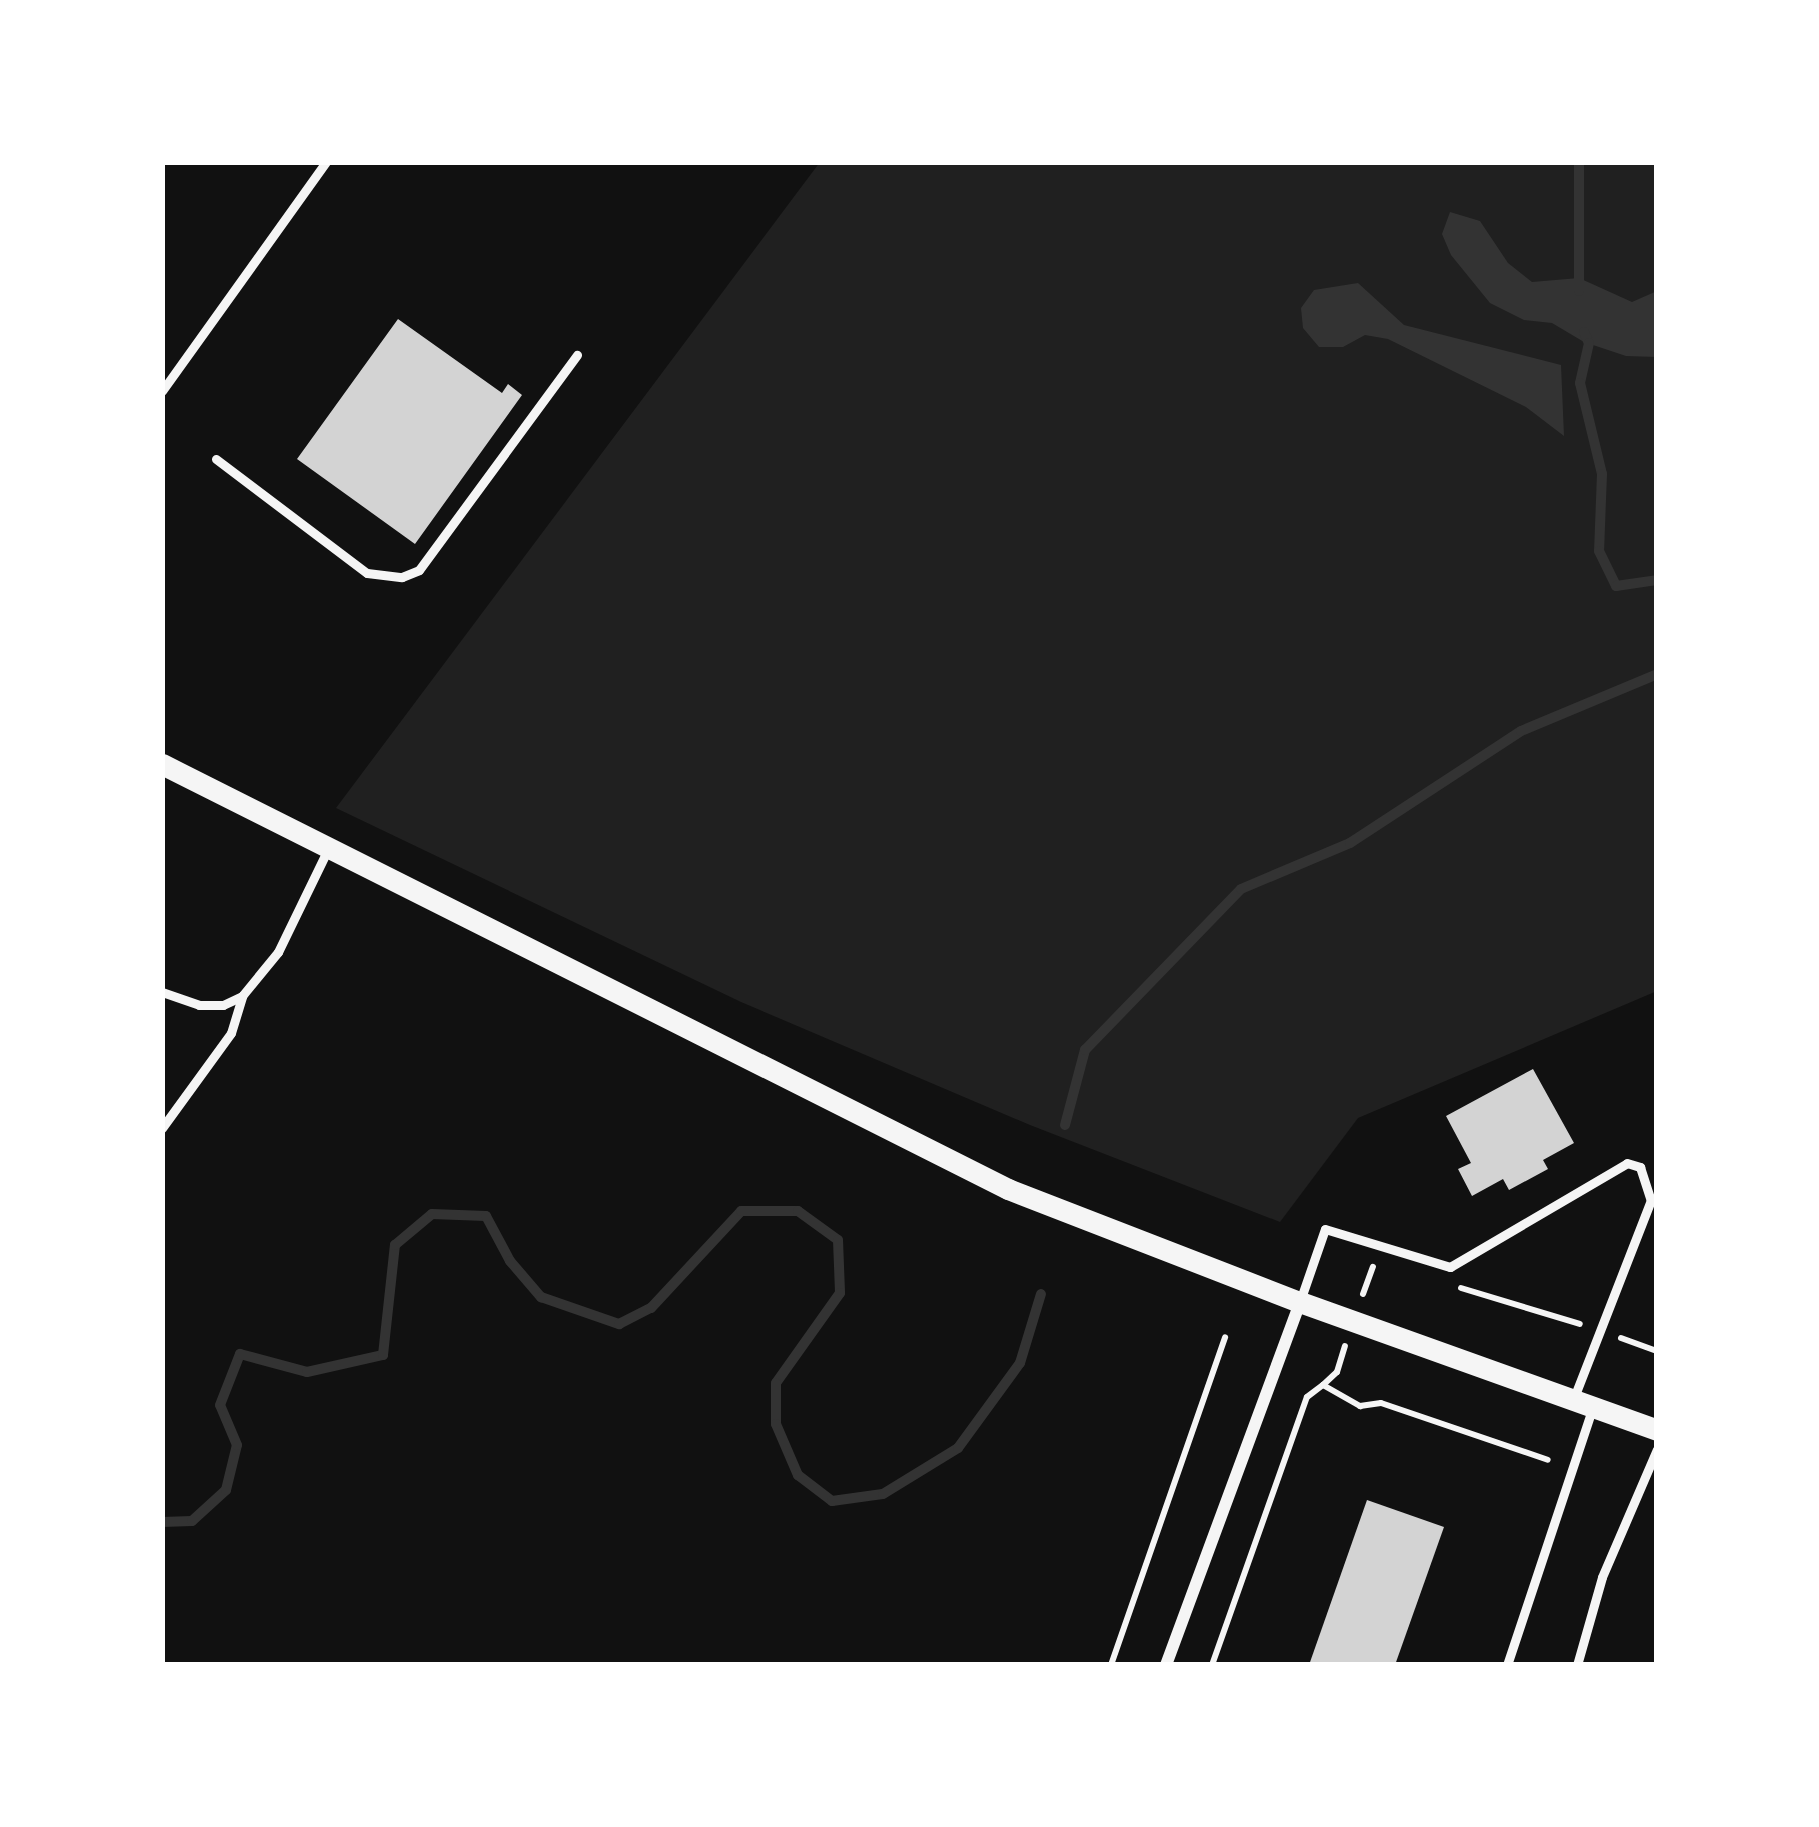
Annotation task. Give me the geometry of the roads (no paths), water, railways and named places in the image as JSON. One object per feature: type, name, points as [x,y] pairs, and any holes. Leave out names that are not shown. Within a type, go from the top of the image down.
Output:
[{"type":"street","points":[[162,764],[1008,1189],[1352,1322],[1657,1430]]},
{"type":"street","points":[[1166,1665],[1300,1302]]},
{"type":"lane","points":[[162,391],[326,162]]},
{"type":"lane","points":[[216,459],[367,573],[401,577],[419,570],[577,355]]},
{"type":"lane","points":[[162,992],[199,1005],[224,1006],[242,996],[278,952],[329,847]]},
{"type":"lane","points":[[162,1128],[231,1033],[242,996]]},
{"type":"lane","points":[[1300,1302],[1325,1229],[1359,1235],[1450,1267],[1627,1163],[1640,1167],[1652,1201],[1600,1330],[1507,1665]]},
{"type":"lane","points":[[1577,1665],[1602,1577],[1657,1450]]},
{"type":"waterway","points":[[1579,162],[1579,291]]},
{"type":"waterway","points":[[1584,332],[1589,343],[1580,383],[1602,474],[1599,551],[1616,586],[1657,580]]},
{"type":"waterway","points":[[1065,1125],[1085,1050],[1241,889],[1350,843],[1521,731],[1657,674]]},
{"type":"waterway","points":[[162,1522],[192,1521],[226,1490],[237,1445],[220,1405],[240,1354],[307,1372],[383,1355],[395,1245],[432,1214],[486,1216],[510,1261],[541,1297],[619,1324],[651,1308],[741,1211],[798,1211],[838,1240],[840,1293],[776,1383],[776,1424],[798,1475],[832,1501],[883,1494],[958,1448],[1020,1363],[1041,1294]]}]
